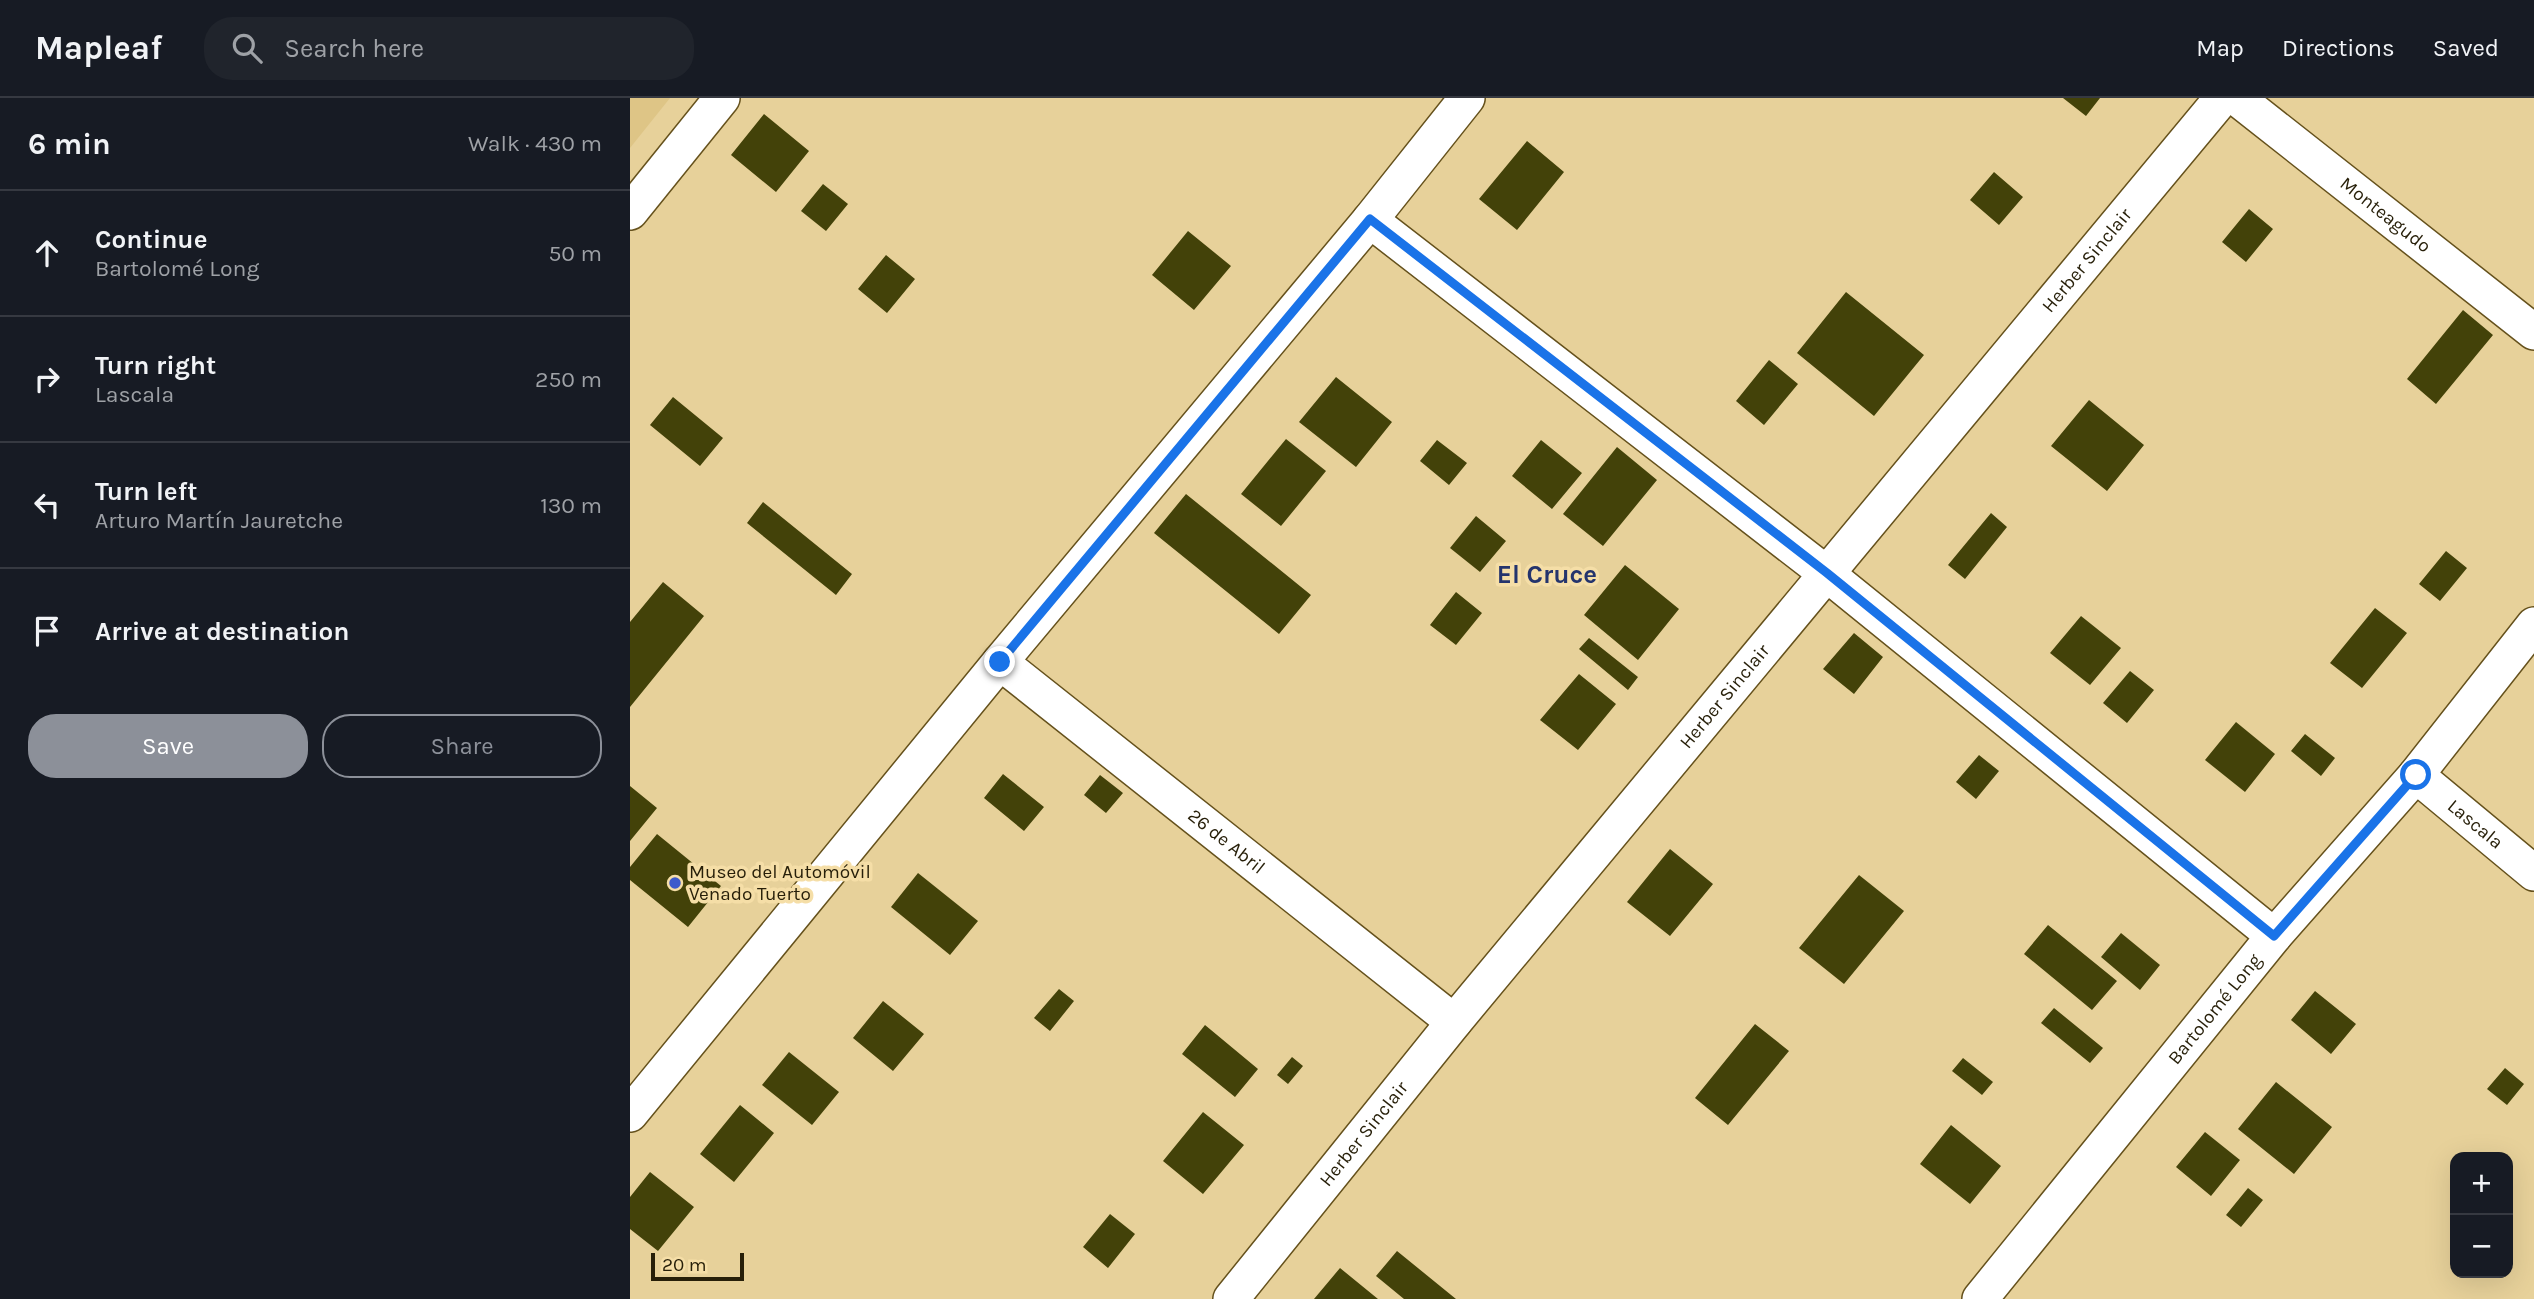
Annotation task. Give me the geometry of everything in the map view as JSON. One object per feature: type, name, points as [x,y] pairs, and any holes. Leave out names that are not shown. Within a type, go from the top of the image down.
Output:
[{"type":"street","points":[[630,212],[722,98]]},
{"type":"street","points":[[632,1109],[1370,219],[1467,98]]},
{"type":"street","name":"Herber Sinclair","points":[[1231,1299],[1454,1022],[2222,98]]},
{"type":"street","name":"Monteagudo","points":[[2237,98],[2534,332]]},
{"type":"street","points":[[1370,219],[1827,573],[2274,936]]},
{"type":"street","name":"Bartolomé Long","points":[[1980,1299],[2274,936],[2416,775],[2534,625]]},
{"type":"street","name":"26 de Abril","points":[[1000,662],[1454,1022]]},
{"type":"street","name":"Lascala","points":[[2416,775],[2534,873]]},
{"type":"shaded area","points":[[630,98],[670,98],[630,148]]},
{"type":"building","points":[[2063,98],[2100,98],[2086,116]]},
{"type":"building","points":[[764,114],[809,151],[776,192],[731,155]]},
{"type":"building","points":[[1527,141],[1564,172],[1517,230],[1479,199]]},
{"type":"building","points":[[1994,172],[2023,197],[1999,225],[1970,200]]},
{"type":"building","points":[[823,184],[848,204],[826,231],[801,211]]},
{"type":"building","points":[[2249,209],[2273,229],[2246,262],[2222,242]]},
{"type":"building","points":[[1188,231],[1231,266],[1194,310],[1152,275]]},
{"type":"building","points":[[886,255],[915,279],[887,313],[858,289]]},
{"type":"building","points":[[1846,292],[1924,355],[1874,416],[1797,353]]},
{"type":"building","points":[[2463,310],[2493,335],[2436,404],[2407,379]]},
{"type":"building","points":[[1769,360],[1798,384],[1764,425],[1736,401]]},
{"type":"building","points":[[1336,377],[1392,422],[1356,467],[1299,422]]},
{"type":"building","points":[[673,397],[723,438],[700,466],[650,425]]},
{"type":"building","points":[[2089,400],[2144,445],[2107,491],[2051,446]]},
{"type":"building","points":[[1286,439],[1326,471],[1281,526],[1241,494]]},
{"type":"building","points":[[1437,440],[1467,463],[1449,485],[1420,461]]},
{"type":"building","points":[[1541,440],[1582,473],[1552,509],[1512,476]]},
{"type":"building","points":[[1617,447],[1657,480],[1603,546],[1563,514]]},
{"type":"building","points":[[1186,494],[1311,595],[1279,634],[1154,533]]},
{"type":"building","points":[[763,502],[852,574],[836,595],[747,523]]},
{"type":"building","points":[[1991,513],[2007,527],[1965,579],[1948,565]]},
{"type":"building","points":[[1476,516],[1506,541],[1480,572],[1450,548]]},
{"type":"building","points":[[2446,551],[2467,568],[2440,601],[2419,584]]},
{"type":"building","points":[[1625,565],[1679,609],[1638,660],[1584,615]]},
{"type":"building","points":[[663,582],[704,616],[630,707],[630,622]]},
{"type":"building","points":[[1456,592],[1482,613],[1456,645],[1430,625]]},
{"type":"building","points":[[2375,608],[2407,633],[2362,688],[2330,663]]},
{"type":"building","points":[[2081,616],[2121,648],[2090,685],[2050,653]]},
{"type":"building","points":[[1854,633],[1883,657],[1854,694],[1823,669]]},
{"type":"building","points":[[1589,638],[1638,677],[1628,690],[1579,649]]},
{"type":"building","points":[[2130,671],[2154,690],[2127,723],[2103,703]]},
{"type":"building","points":[[1579,674],[1616,704],[1578,750],[1540,720]]},
{"type":"building","points":[[2236,722],[2275,754],[2245,792],[2205,760]]},
{"type":"building","points":[[2305,734],[2335,758],[2321,776],[2291,751]]},
{"type":"building","points":[[1979,755],[1999,771],[1976,799],[1956,782]]},
{"type":"building","points":[[1003,774],[1044,807],[1024,831],[984,798]]},
{"type":"building","points":[[1100,775],[1123,793],[1106,813],[1084,795]]},
{"type":"building","points":[[630,786],[657,808],[630,841]]},
{"type":"building","name":"Museo del Automóvil Venado Tuerto","points":[[657,834],[721,886],[688,927],[630,880],[630,867]]},
{"type":"building","points":[[1670,849],[1713,884],[1670,936],[1627,902]]},
{"type":"building","points":[[918,873],[978,921],[950,955],[891,907]]},
{"type":"building","points":[[1859,875],[1904,911],[1844,984],[1799,948]]},
{"type":"building","points":[[2048,925],[2117,981],[2092,1010],[2024,954]]},
{"type":"building","points":[[2121,933],[2160,965],[2140,990],[2101,957]]},
{"type":"building","points":[[1059,989],[1074,1001],[1050,1031],[1034,1018]]},
{"type":"building","points":[[2315,991],[2356,1024],[2331,1054],[2291,1020]]},
{"type":"building","points":[[883,1001],[924,1034],[893,1071],[853,1038]]},
{"type":"building","points":[[2054,1008],[2103,1048],[2090,1063],[2041,1023]]},
{"type":"building","points":[[1755,1024],[1789,1051],[1728,1125],[1695,1098]]},
{"type":"building","points":[[1205,1025],[1258,1069],[1235,1097],[1182,1054]]},
{"type":"building","points":[[789,1052],[839,1092],[812,1125],[762,1085]]},
{"type":"building","points":[[1292,1057],[1303,1066],[1288,1084],[1277,1075]]},
{"type":"building","points":[[1963,1058],[1993,1082],[1982,1095],[1952,1071]]},
{"type":"building","points":[[2505,1068],[2524,1084],[2507,1105],[2487,1089]]},
{"type":"building","points":[[2276,1082],[2332,1127],[2294,1174],[2238,1129]]},
{"type":"building","points":[[740,1105],[774,1133],[734,1182],[700,1154]]},
{"type":"building","points":[[1203,1112],[1244,1145],[1203,1194],[1163,1161]]},
{"type":"building","points":[[1951,1125],[2001,1166],[1970,1204],[1920,1164]]},
{"type":"building","points":[[2205,1132],[2240,1160],[2211,1196],[2176,1167]]},
{"type":"building","points":[[650,1172],[694,1207],[658,1251],[630,1229],[630,1197]]},
{"type":"building","points":[[2248,1188],[2263,1200],[2241,1227],[2226,1215]]},
{"type":"building","points":[[1110,1214],[1135,1234],[1108,1268],[1083,1247]]},
{"type":"building","points":[[1397,1251],[1456,1299],[1404,1299],[1376,1276]]},
{"type":"building","points":[[1340,1268],[1378,1299],[1314,1299]]},
{"type":"place","name":"Museo del Automóvil Venado Tuerto","points":[[675,883]]},
{"type":"district","name":"El Cruce","points":[[1547,574]]},
{"type":"route","points":[[1000,662],[1370,219],[1827,573],[2274,936],[2416,775]]}]
